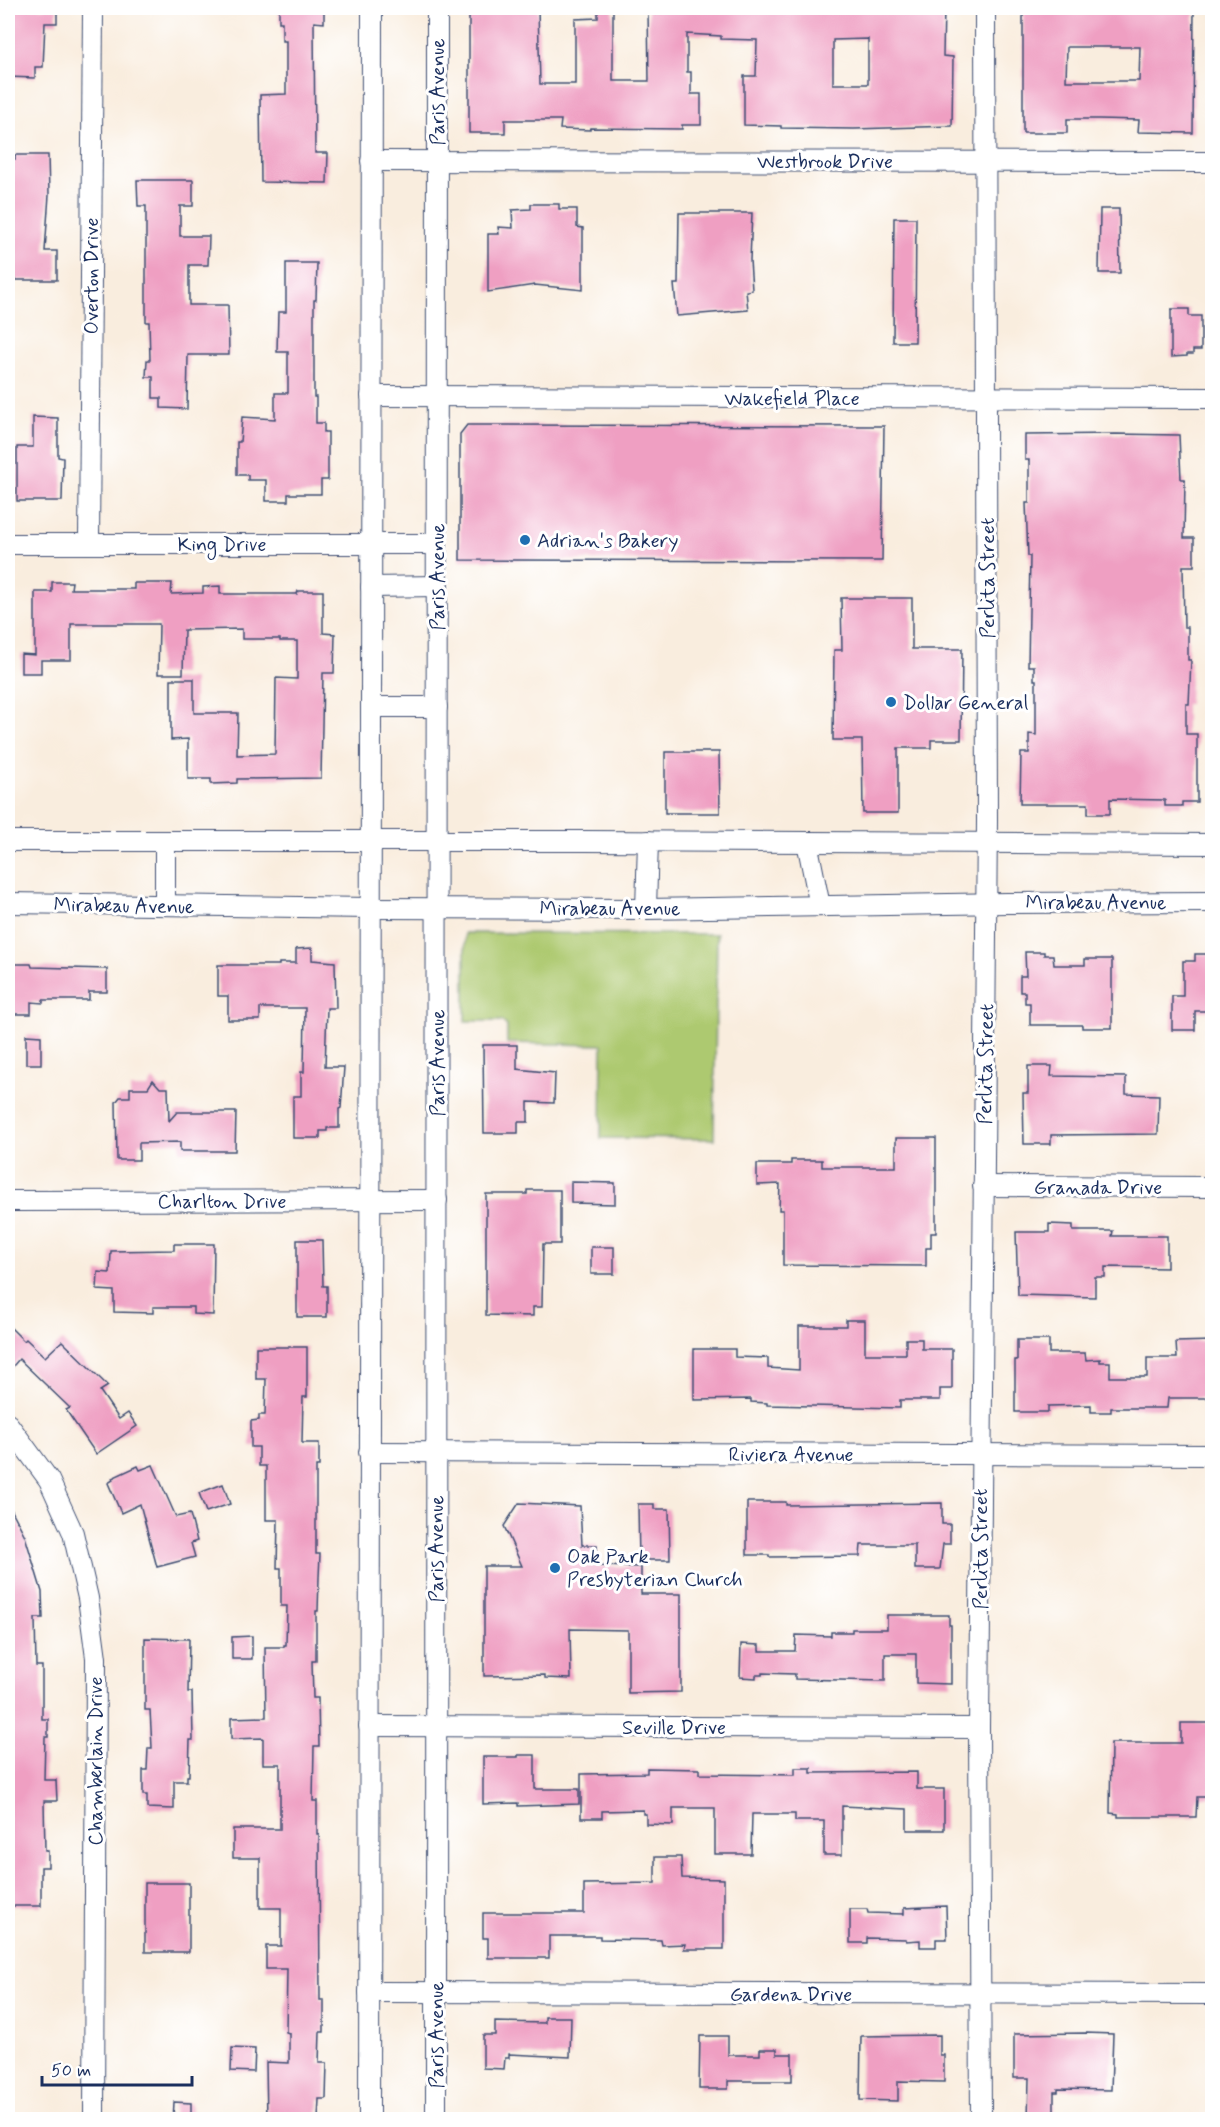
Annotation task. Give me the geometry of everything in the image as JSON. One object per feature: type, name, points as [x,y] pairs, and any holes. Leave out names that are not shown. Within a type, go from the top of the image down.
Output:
[{"type":"street","name":"Overton Drive","points":[[89,544],[93,8]]},
{"type":"street","points":[[369,2120],[372,8]]},
{"type":"street","name":"Paris Avenue","points":[[436,2120],[437,8]]},
{"type":"street","name":"Perlita Street","points":[[981,2120],[979,1728],[987,903],[986,8]]},
{"type":"street","name":"Westbrook Drive","points":[[371,161],[1212,162]]},
{"type":"street","name":"Wakefield Place","points":[[371,396],[1212,398]]},
{"type":"street","name":"King Drive","points":[[8,544],[437,544]]},
{"type":"street","points":[[371,587],[438,586]]},
{"type":"street","points":[[371,707],[437,707]]},
{"type":"street","points":[[8,841],[1212,844]]},
{"type":"street","points":[[646,909],[648,841]]},
{"type":"street","points":[[165,842],[165,905]]},
{"type":"street","points":[[807,842],[820,906]]},
{"type":"street","name":"Mirabeau Avenue","points":[[8,903],[646,909],[1212,902]]},
{"type":"street","name":"Granada Drive","points":[[983,1186],[1212,1187]]},
{"type":"street","name":"Charlton Drive","points":[[8,1201],[437,1200]]},
{"type":"street","name":"Chamberlain Drive","points":[[8,1424],[49,1480],[73,1533],[90,1608],[96,1658],[94,2120]]},
{"type":"street","name":"Riviera Avenue","points":[[369,1452],[1212,1455]]},
{"type":"street","name":"Seville Drive","points":[[369,1726],[979,1728]]},
{"type":"street","name":"Gardena Drive","points":[[369,1992],[1212,1994]]},
{"type":"green space","points":[[465,933],[717,934],[714,1139],[601,1138],[602,1045],[507,1043],[507,1026],[502,1021],[465,1021]]},
{"type":"building","points":[[8,8],[57,8],[57,23],[45,23],[43,67],[35,67],[35,78],[8,77]]},
{"type":"building","points":[[279,8],[324,8],[324,23],[314,22],[315,153],[328,153],[327,183],[261,182],[260,95],[286,94],[286,41],[282,41]]},
{"type":"building","points":[[469,8],[538,8],[540,84],[575,84],[575,19],[598,18],[598,8],[613,8],[613,81],[649,81],[648,8],[944,8],[943,56],[953,57],[952,126],[854,129],[744,125],[744,76],[756,76],[757,40],[721,39],[721,36],[687,34],[687,72],[691,72],[691,94],[701,94],[701,125],[682,125],[682,129],[590,128],[590,130],[560,129],[561,120],[505,120],[505,133],[469,133]],"holes":[[[868,39],[868,84],[833,84],[833,40]]]},
{"type":"building","points":[[1023,8],[1194,8],[1193,133],[1138,132],[1139,120],[1067,119],[1067,133],[1023,133]],"holes":[[[1067,47],[1140,47],[1139,81],[1066,81]]]},
{"type":"building","points":[[15,155],[48,155],[49,195],[45,251],[57,251],[57,280],[8,280],[8,160],[15,159]]},
{"type":"building","points":[[137,180],[193,180],[193,206],[180,206],[180,236],[209,236],[208,265],[189,265],[189,305],[228,305],[229,355],[188,355],[187,409],[161,408],[161,398],[153,398],[153,377],[146,377],[147,360],[150,360],[149,322],[146,322],[146,206],[138,206]]},
{"type":"building","points":[[531,204],[559,204],[559,209],[577,209],[577,227],[583,228],[583,290],[535,285],[488,292],[488,234],[499,234],[498,227],[513,228],[512,210],[531,209]]},
{"type":"building","points":[[1100,209],[1119,209],[1120,273],[1099,273]]},
{"type":"building","points":[[679,213],[752,213],[750,260],[752,290],[746,291],[748,310],[677,316],[674,284],[678,284]]},
{"type":"building","points":[[894,218],[916,218],[915,342],[893,342]]},
{"type":"building","points":[[286,263],[317,263],[316,300],[314,300],[314,397],[316,397],[316,423],[324,423],[324,432],[328,432],[328,480],[321,480],[321,494],[288,494],[288,501],[266,501],[266,480],[248,480],[248,475],[237,475],[237,442],[240,442],[242,417],[275,419],[275,393],[288,393],[288,352],[277,352],[278,312],[286,312]]},
{"type":"building","points":[[1171,309],[1189,309],[1189,316],[1201,316],[1201,350],[1193,350],[1193,354],[1187,354],[1187,356],[1171,357]]},
{"type":"building","points":[[33,417],[58,418],[58,457],[63,458],[62,501],[17,501],[17,447],[33,447]]},
{"type":"building","points":[[467,425],[884,426],[882,561],[460,560],[460,434]]},
{"type":"building","points":[[1025,435],[1179,435],[1181,479],[1185,479],[1184,538],[1194,538],[1194,566],[1183,566],[1184,627],[1188,627],[1188,660],[1191,660],[1189,704],[1186,704],[1186,734],[1197,734],[1197,802],[1182,802],[1182,806],[1165,806],[1165,800],[1110,799],[1110,814],[1088,814],[1088,804],[1020,804],[1021,753],[1029,753],[1029,734],[1036,735],[1036,680],[1034,680],[1034,666],[1028,666],[1030,556],[1028,556],[1026,503],[1029,503],[1029,460],[1025,460]]},
{"type":"building","points":[[52,582],[72,582],[71,589],[134,589],[134,583],[172,583],[171,594],[203,593],[203,587],[220,586],[220,594],[297,594],[298,591],[323,591],[323,633],[335,634],[334,673],[323,673],[321,778],[237,779],[237,783],[211,784],[211,779],[188,779],[188,739],[171,740],[171,679],[194,679],[194,713],[238,713],[237,755],[275,754],[276,678],[297,679],[297,641],[242,639],[242,629],[184,630],[183,674],[158,674],[159,624],[71,624],[71,660],[41,660],[41,673],[21,673],[21,654],[35,655],[35,592],[52,592]]},
{"type":"building","points":[[841,598],[912,598],[912,649],[962,649],[961,740],[931,740],[931,748],[898,748],[898,813],[863,813],[862,740],[833,740],[834,650],[842,650]]},
{"type":"building","points":[[665,752],[719,752],[720,813],[665,813]]},
{"type":"building","points":[[312,948],[312,960],[335,962],[336,1008],[327,1008],[325,1067],[344,1067],[339,1128],[327,1128],[327,1131],[320,1131],[320,1138],[293,1138],[293,1096],[301,1096],[301,1072],[304,1072],[305,1008],[260,1008],[260,1020],[228,1020],[228,996],[218,996],[218,965],[296,963],[296,949]]},
{"type":"building","points":[[1025,952],[1044,952],[1044,955],[1053,955],[1054,965],[1085,965],[1085,959],[1112,959],[1112,1028],[1082,1028],[1082,1025],[1030,1025],[1030,1003],[1025,1003],[1025,992],[1020,992],[1020,976],[1026,976]]},
{"type":"building","points":[[1195,954],[1212,954],[1212,1011],[1195,1011],[1195,1030],[1172,1030],[1172,996],[1183,996],[1183,961],[1195,961]]},
{"type":"building","points":[[8,964],[107,969],[107,992],[89,992],[89,1000],[31,1002],[31,1014],[8,1014]]},
{"type":"building","points":[[26,1035],[41,1036],[41,1064],[26,1064]]},
{"type":"building","points":[[483,1045],[517,1045],[517,1069],[555,1073],[554,1103],[528,1102],[528,1122],[518,1122],[518,1133],[484,1133]]},
{"type":"building","points":[[1028,1066],[1052,1066],[1051,1076],[1126,1077],[1126,1094],[1159,1095],[1158,1134],[1051,1135],[1051,1144],[1024,1144],[1023,1093],[1028,1093]]},
{"type":"building","points":[[153,1080],[160,1088],[168,1088],[169,1121],[177,1112],[236,1112],[235,1151],[180,1151],[180,1142],[139,1143],[139,1160],[117,1160],[116,1102],[120,1097],[130,1097],[130,1088],[148,1088]]},
{"type":"building","points":[[896,1138],[936,1138],[936,1233],[931,1233],[931,1248],[926,1248],[926,1266],[783,1265],[783,1210],[779,1210],[780,1184],[757,1185],[757,1164],[791,1164],[791,1160],[822,1160],[822,1167],[896,1167]]},
{"type":"building","points":[[571,1182],[615,1183],[615,1204],[571,1203]]},
{"type":"building","points":[[527,1190],[560,1190],[560,1244],[543,1244],[542,1307],[533,1307],[533,1316],[486,1315],[486,1194],[527,1194]]},
{"type":"building","points":[[1049,1224],[1073,1225],[1073,1231],[1113,1231],[1112,1236],[1167,1236],[1167,1268],[1105,1267],[1105,1277],[1095,1277],[1095,1297],[1018,1295],[1016,1232],[1049,1232]]},
{"type":"building","points":[[297,1240],[322,1240],[323,1286],[327,1286],[327,1317],[297,1317]]},
{"type":"building","points":[[174,1244],[214,1244],[213,1315],[193,1314],[193,1307],[153,1307],[153,1313],[114,1312],[114,1291],[97,1290],[98,1272],[110,1273],[111,1251],[174,1250]]},
{"type":"building","points":[[591,1247],[614,1247],[614,1274],[591,1274]]},
{"type":"building","points":[[846,1320],[865,1320],[865,1354],[906,1354],[906,1339],[922,1339],[922,1349],[952,1349],[952,1389],[940,1389],[940,1400],[900,1400],[900,1408],[767,1405],[767,1403],[751,1402],[751,1399],[694,1400],[694,1349],[735,1349],[735,1357],[768,1358],[768,1368],[799,1370],[799,1326],[846,1326]]},
{"type":"building","points":[[8,1325],[45,1357],[62,1341],[108,1386],[100,1391],[119,1419],[128,1413],[137,1426],[96,1454],[66,1410],[70,1408],[19,1359],[8,1372]]},
{"type":"building","points":[[1017,1340],[1049,1340],[1049,1353],[1085,1353],[1086,1360],[1100,1359],[1100,1362],[1110,1362],[1110,1377],[1147,1377],[1147,1358],[1177,1358],[1176,1342],[1212,1341],[1212,1398],[1168,1398],[1167,1408],[1111,1408],[1111,1412],[1091,1412],[1091,1405],[1048,1406],[1048,1412],[1015,1412]]},
{"type":"building","points":[[256,1347],[307,1347],[307,1397],[303,1397],[302,1443],[319,1443],[319,1466],[316,1466],[316,1554],[320,1554],[318,1611],[316,1611],[316,1661],[312,1661],[313,1698],[318,1698],[319,1746],[314,1746],[313,1801],[317,1801],[317,1834],[319,1834],[320,2000],[324,2000],[324,2032],[320,2032],[319,2063],[327,2063],[326,2099],[319,2099],[318,2120],[267,2120],[266,2062],[289,2063],[289,2033],[286,2032],[287,1969],[266,1969],[266,1946],[281,1946],[281,1908],[260,1908],[260,1858],[233,1858],[233,1829],[280,1829],[280,1764],[263,1764],[263,1738],[231,1739],[231,1718],[266,1717],[265,1647],[284,1647],[286,1645],[287,1606],[281,1606],[281,1568],[277,1568],[278,1520],[266,1520],[266,1466],[259,1466],[259,1447],[251,1447],[251,1421],[259,1420],[259,1415],[265,1415],[266,1379],[256,1379]]},
{"type":"building","points":[[153,1465],[176,1517],[190,1514],[197,1541],[191,1543],[195,1557],[157,1567],[140,1504],[121,1513],[108,1483],[113,1480],[112,1478],[138,1466],[140,1470]]},
{"type":"building","points":[[223,1484],[230,1504],[206,1512],[199,1493]]},
{"type":"building","points":[[747,1502],[786,1502],[786,1505],[942,1503],[942,1524],[950,1524],[950,1544],[943,1544],[940,1569],[915,1569],[915,1545],[861,1545],[860,1556],[769,1557],[769,1555],[747,1555]]},
{"type":"building","points":[[8,1503],[25,1536],[42,1592],[43,1618],[35,1618],[36,1666],[42,1666],[42,1719],[48,1719],[48,1737],[45,1737],[44,1780],[56,1780],[57,1801],[44,1801],[45,1851],[48,1851],[48,1867],[41,1867],[41,1906],[9,1906]]},
{"type":"building","points":[[519,1503],[580,1506],[582,1545],[597,1545],[597,1566],[641,1567],[641,1594],[681,1594],[681,1692],[628,1693],[628,1630],[570,1629],[571,1679],[545,1678],[545,1675],[484,1676],[484,1566],[522,1566],[504,1526]]},
{"type":"building","points":[[638,1504],[654,1504],[654,1509],[669,1509],[670,1560],[639,1560]]},
{"type":"building","points":[[887,1615],[949,1615],[951,1684],[916,1683],[916,1654],[885,1654],[885,1681],[795,1679],[795,1674],[762,1673],[762,1675],[756,1675],[756,1678],[740,1677],[741,1644],[759,1645],[759,1651],[795,1651],[796,1635],[831,1636],[831,1632],[852,1632],[852,1629],[887,1629]]},
{"type":"building","points":[[252,1636],[252,1659],[232,1659],[232,1637]]},
{"type":"building","points":[[145,1638],[189,1639],[188,1692],[192,1692],[193,1740],[190,1740],[187,1781],[174,1781],[174,1809],[147,1808],[147,1795],[143,1795],[143,1770],[147,1770],[148,1748],[152,1748],[150,1710],[145,1710]]},
{"type":"building","points":[[1181,1723],[1212,1723],[1212,1797],[1197,1797],[1196,1817],[1118,1817],[1118,1814],[1110,1813],[1111,1743],[1181,1743]]},
{"type":"building","points":[[518,1755],[535,1755],[535,1789],[579,1789],[579,1804],[518,1806],[518,1803],[483,1804],[483,1757],[518,1757]]},
{"type":"building","points":[[647,1768],[699,1769],[699,1774],[795,1775],[795,1768],[811,1768],[811,1773],[917,1772],[917,1789],[944,1789],[944,1830],[907,1830],[907,1809],[842,1806],[842,1855],[824,1855],[824,1821],[795,1821],[795,1814],[752,1814],[751,1854],[715,1854],[715,1808],[673,1808],[673,1825],[646,1824],[646,1814],[643,1814],[643,1810],[602,1811],[602,1818],[581,1818],[581,1774],[647,1773]]},
{"type":"building","points":[[655,1857],[681,1857],[682,1878],[724,1879],[724,1949],[684,1949],[685,1944],[662,1945],[661,1940],[600,1939],[600,1936],[549,1936],[549,1958],[488,1958],[488,1938],[483,1938],[483,1913],[584,1913],[584,1884],[655,1883]]},
{"type":"building","points":[[145,1883],[189,1883],[189,1952],[145,1952]]},
{"type":"building","points":[[946,1906],[947,1939],[936,1939],[936,1947],[920,1947],[920,1940],[906,1941],[906,1939],[867,1938],[867,1943],[850,1943],[850,1909],[867,1909],[868,1913],[904,1914],[904,1908]]},
{"type":"building","points":[[545,2017],[571,2017],[570,2057],[509,2054],[509,2058],[505,2058],[504,2069],[483,2068],[483,2035],[495,2035],[495,2022],[545,2023]]},
{"type":"building","points":[[1014,2034],[1113,2034],[1111,2090],[1058,2089],[1058,2092],[1054,2092],[1054,2120],[1028,2120],[1029,2078],[1014,2078]]},
{"type":"building","points":[[940,2035],[940,2055],[944,2055],[944,2082],[898,2081],[898,2101],[860,2100],[861,2036]]},
{"type":"building","points":[[700,2036],[728,2036],[728,2055],[760,2055],[760,2049],[777,2049],[777,2054],[792,2054],[792,2081],[728,2081],[728,2089],[699,2089]]},
{"type":"building","points":[[232,2048],[255,2049],[254,2072],[231,2071]]},
{"type":"building","points":[[174,2102],[191,2103],[191,2120],[173,2120]]},
{"type":"place","name":"Adrian's Bakery","points":[[525,540]]},
{"type":"place","name":"Dollar General","points":[[891,702]]},
{"type":"place","name":"Oak Park Presbyterian Church","points":[[555,1568]]}]
